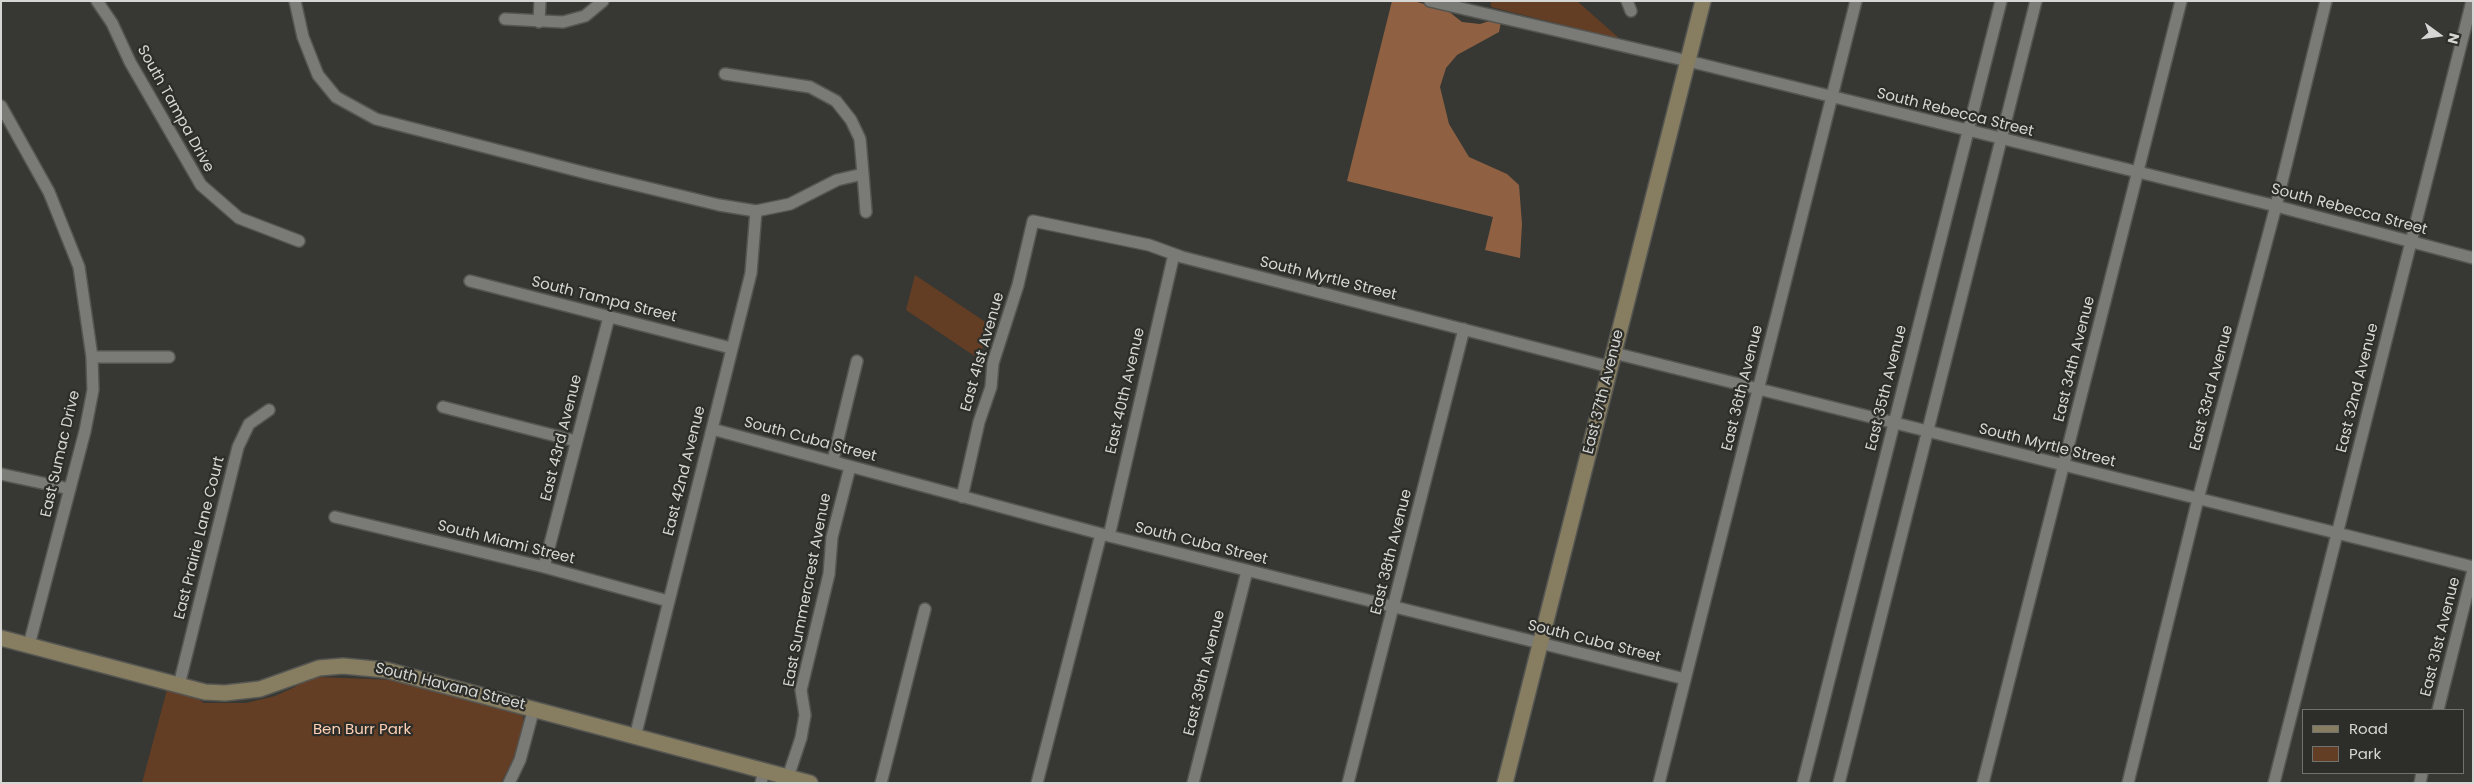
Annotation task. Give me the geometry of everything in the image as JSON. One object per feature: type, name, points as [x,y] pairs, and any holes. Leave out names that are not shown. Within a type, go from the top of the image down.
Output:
[{"type":"street","name":"South Tampa Drive","points":[[97,1],[112,23],[130,62],[200,185],[239,218],[298,241]]},
{"type":"street","points":[[295,1],[303,37],[318,75],[336,97],[376,119],[719,205],[756,211],[790,204],[837,180],[863,174]]},
{"type":"street","points":[[539,22],[540,1]]},
{"type":"street","points":[[505,19],[563,22],[585,16],[603,1]]},
{"type":"street","name":"South Rebecca Street","points":[[1430,1],[1688,61],[1968,132],[2276,206],[2473,258]]},
{"type":"street","name":"East 37th Avenue","points":[[1505,783],[1703,1]]},
{"type":"street","name":"East 36th Avenue","points":[[1659,783],[1856,1]]},
{"type":"street","name":"East 35th Avenue","points":[[1803,783],[2001,1]]},
{"type":"street","points":[[1839,783],[2036,1]]},
{"type":"street","name":"East 34th Avenue","points":[[1983,783],[2181,1]]},
{"type":"street","name":"East 33rd Avenue","points":[[2128,783],[2198,499],[2276,206],[2326,1]]},
{"type":"street","name":"East 32nd Avenue","points":[[2274,783],[2472,1]]},
{"type":"street","points":[[725,74],[810,87],[836,100],[851,120],[860,139],[866,212]]},
{"type":"street","name":"East Sumac Drive","points":[[1,106],[49,192],[79,267],[92,357],[93,390],[70,489],[29,644]]},
{"type":"street","name":"East 42nd Avenue","points":[[635,737],[751,273],[756,211]]},
{"type":"street","name":"South Myrtle Street","points":[[1038,220],[1150,245],[1174,254],[1610,367]]},
{"type":"street","name":"East 41st Avenue","points":[[962,497],[979,422],[991,387],[993,363],[1018,285],[1030,229],[1033,221],[1038,220]]},
{"type":"street","name":"East 40th Avenue","points":[[1037,783],[1105,535],[1174,254]]},
{"type":"street","name":"South Tampa Street","points":[[470,282],[731,348]]},
{"type":"street","name":"East 43rd Avenue","points":[[544,567],[609,317]]},
{"type":"street","name":"East 38th Avenue","points":[[1348,783],[1464,329]]},
{"type":"street","name":"South Myrtle Street","points":[[1614,352],[2473,569]]},
{"type":"street","points":[[92,357],[170,357]]},
{"type":"street","points":[[833,460],[858,361]]},
{"type":"street","points":[[443,407],[576,441]]},
{"type":"street","name":"East Prairie Lane Court","points":[[179,685],[238,448],[249,424],[270,410]]},
{"type":"street","name":"South Cuba Street","points":[[712,429],[833,460],[850,467],[1105,535],[1685,679]]},
{"type":"street","name":"East Summercrest Avenue","points":[[788,777],[801,738],[805,715],[801,690],[829,574],[832,537],[850,467]]},
{"type":"street","points":[[1,474],[70,489]]},
{"type":"street","name":"South Miami Street","points":[[335,517],[544,567],[668,601]]},
{"type":"street","name":"East 31st Avenue","points":[[2438,709],[2473,569]]},
{"type":"street","name":"East 39th Avenue","points":[[1193,783],[1246,571]]},
{"type":"street","points":[[880,783],[924,609]]},
{"type":"street","name":"South Havana Street","points":[[1,638],[205,692],[248,692],[319,668],[359,666],[386,670],[534,708],[763,777],[788,777],[810,783]]},
{"type":"street","points":[[509,783],[520,760],[534,708]]},
{"type":"green space","points":[[1491,1],[1577,1],[1620,39],[1491,7]]},
{"type":"green space","points":[[915,275],[990,325],[979,359],[906,310]]},
{"type":"green space","name":"Ben Burr Park","points":[[317,677],[394,680],[522,712],[524,722],[514,757],[501,783],[142,783],[167,690],[195,697],[204,703],[246,703],[275,696],[295,687],[302,681]]},
{"type":"shaded area","points":[[1392,1],[1413,1],[1447,10],[1462,22],[1480,24],[1493,20],[1501,22],[1499,32],[1457,55],[1446,68],[1440,87],[1449,124],[1469,157],[1507,174],[1519,185],[1522,224],[1520,258],[1485,250],[1493,217],[1347,181]]}]
